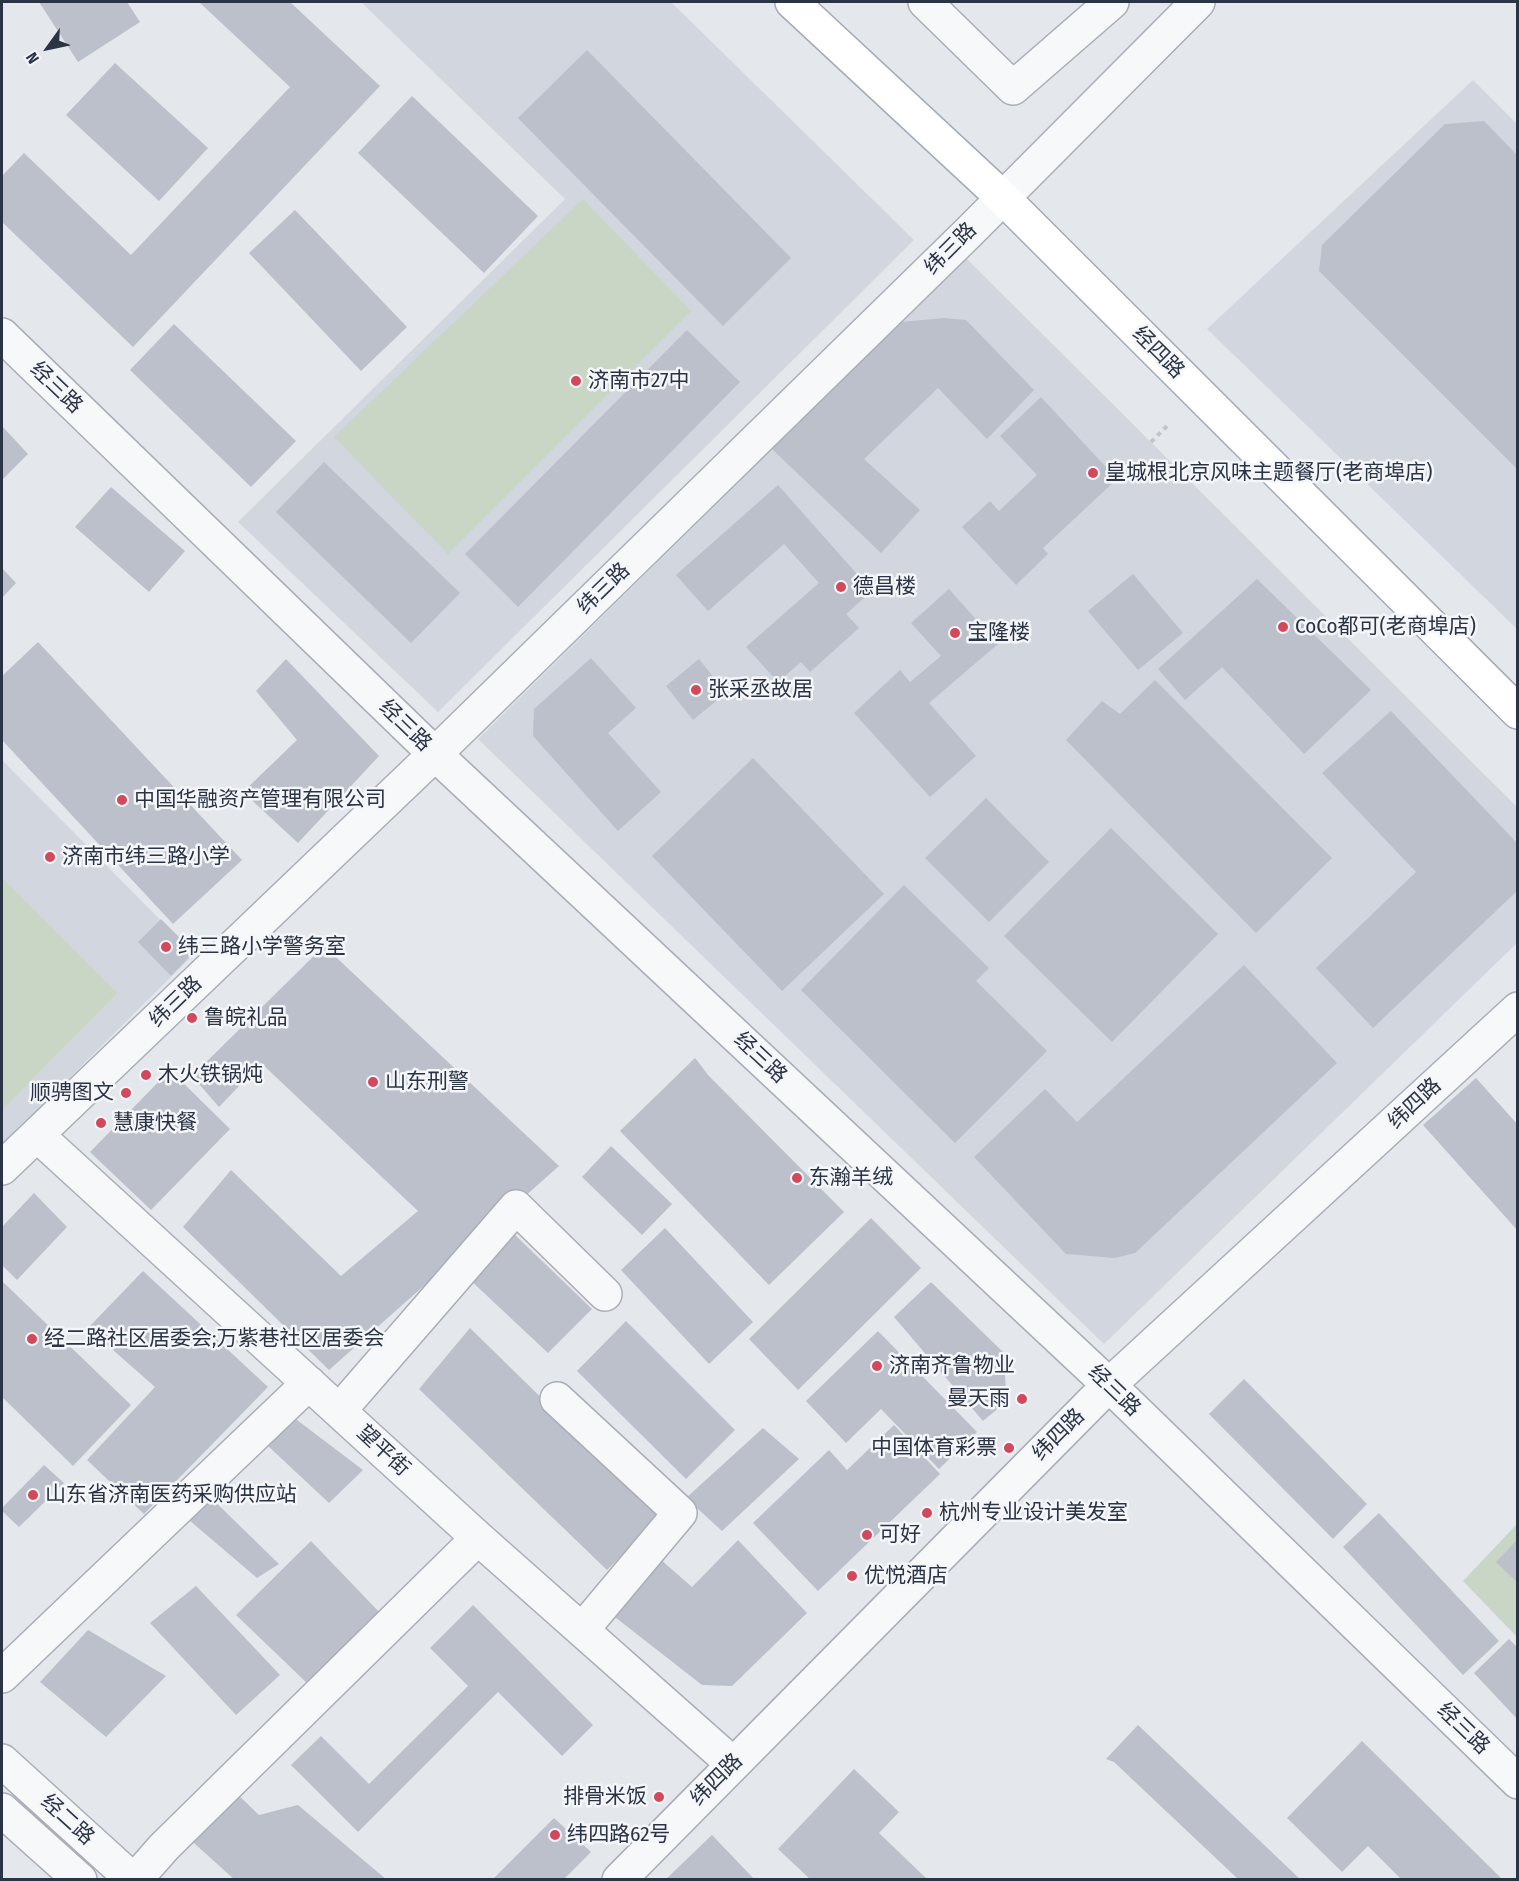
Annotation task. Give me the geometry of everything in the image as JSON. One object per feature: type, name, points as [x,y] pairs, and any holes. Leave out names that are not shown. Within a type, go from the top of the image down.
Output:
[{"type":"main road","name":"经四路","points":[[792,2],[1003,198],[1518,712]]},
{"type":"street","points":[[926,2],[1013,88],[1112,2]]},
{"type":"street","name":"纬三路","points":[[2,1168],[435,754],[1003,198],[1187,5]]},
{"type":"street","name":"经三路","points":[[2,335],[435,754],[1109,1385],[1518,1782]]},
{"type":"street","name":"纬四路","points":[[619,1880],[1109,1385],[1518,1009]]},
{"type":"street","name":"望平街","points":[[37,1135],[478,1538],[733,1764]]},
{"type":"street","points":[[339,1411],[516,1207],[605,1294]]},
{"type":"street","points":[[2,1676],[309,1383]]},
{"type":"street","points":[[557,1398],[680,1513],[582,1630]]},
{"type":"street","points":[[134,1880],[164,1847],[478,1538]]},
{"type":"street","name":"经二路","points":[[2,1761],[134,1880]]},
{"type":"street","name":"经二路","points":[[2,1810],[80,1880]]},
{"type":"path","points":[[1151,442],[1168,425]]},
{"type":"shaded area","name":"济南市27中","points":[[361,2],[671,2],[914,240],[438,712],[238,522],[565,199]]},
{"type":"shaded area","points":[[1473,80],[1517,124],[1517,629],[1207,329]]},
{"type":"shaded area","points":[[966,258],[1517,807],[1517,943],[1104,1344],[478,739]]},
{"type":"shaded area","name":"济南市纬三路小学","points":[[2,760],[194,954],[2,1145]]},
{"type":"green space","points":[[583,199],[691,311],[448,554],[334,437]]},
{"type":"green space","points":[[2,878],[117,993],[2,1110]]},
{"type":"green space","points":[[1517,1524],[1517,1637],[1463,1581]]},
{"type":"building","points":[[39,2],[127,2],[140,22],[78,62]]},
{"type":"building","points":[[199,2],[290,2],[380,86],[133,347],[2,222],[2,176],[24,153],[131,255],[290,87]]},
{"type":"building","points":[[587,50],[791,258],[723,326],[518,118]]},
{"type":"building","points":[[115,63],[208,148],[159,201],[66,115]]},
{"type":"building","points":[[412,96],[538,216],[484,273],[358,153]]},
{"type":"building","points":[[1484,121],[1518,156],[1518,470],[1319,271],[1322,245],[1445,124]]},
{"type":"building","points":[[295,210],[407,327],[361,371],[249,253]]},
{"type":"building","points":[[944,318],[966,320],[1034,390],[987,439],[938,388],[864,459],[920,510],[881,553],[772,449],[901,322]]},
{"type":"building","points":[[174,324],[296,441],[251,487],[130,370]]},
{"type":"building","points":[[687,330],[740,382],[518,607],[465,554]]},
{"type":"building","points":[[1041,397],[1117,479],[1043,548],[1048,554],[1016,585],[962,527],[990,501],[999,511],[1037,475],[1000,436]]},
{"type":"building","points":[[2,426],[28,454],[2,480]]},
{"type":"building","points":[[324,462],[460,593],[411,643],[276,512]]},
{"type":"building","name":"德昌楼","points":[[778,485],[872,591],[846,614],[859,628],[810,672],[801,662],[778,682],[746,647],[819,583],[784,544],[708,611],[676,575]]},
{"type":"building","points":[[111,487],[185,551],[149,592],[75,527]]},
{"type":"building","points":[[2,568],[16,583],[2,598]]},
{"type":"building","points":[[1133,574],[1183,633],[1138,670],[1088,611]]},
{"type":"building","points":[[1257,579],[1371,690],[1304,754],[1222,667],[1185,700],[1158,669]]},
{"type":"building","points":[[949,589],[998,644],[929,703],[976,756],[930,797],[854,713],[900,670],[910,682],[941,656],[911,623]]},
{"type":"building","name":"中国华融资产管理有限公司","points":[[38,642],[242,860],[173,924],[2,740],[2,676]]},
{"type":"building","points":[[591,658],[636,708],[608,733],[661,792],[618,831],[533,736],[534,709]]},
{"type":"building","points":[[286,659],[379,756],[298,843],[243,792],[297,740],[256,691]]},
{"type":"building","name":"张采丞故居","points":[[699,659],[726,693],[693,720],[666,686]]},
{"type":"building","points":[[1155,680],[1332,858],[1256,933],[1066,740],[1102,701],[1120,714]]},
{"type":"building","points":[[1391,711],[1518,844],[1518,890],[1373,1028],[1316,968],[1416,872],[1322,773]]},
{"type":"building","points":[[753,758],[884,894],[782,991],[652,856]]},
{"type":"building","points":[[986,798],[1049,862],[989,922],[925,858]]},
{"type":"building","points":[[1111,828],[1218,934],[1112,1042],[1004,936]]},
{"type":"building","points":[[904,885],[989,968],[976,981],[1047,1051],[955,1143],[801,990]]},
{"type":"building","name":"纬三路小学警务室","points":[[161,919],[194,952],[171,976],[138,942]]},
{"type":"building","points":[[324,946],[559,1166],[329,1370],[183,1227],[231,1170],[341,1276],[418,1211],[261,1063],[219,1107],[192,1076]]},
{"type":"building","points":[[1244,965],[1337,1063],[1135,1253],[1115,1258],[1066,1254],[974,1157],[1045,1089],[1077,1122]]},
{"type":"building","points":[[695,1058],[709,1076],[844,1212],[769,1285],[620,1131]]},
{"type":"building","points":[[170,1070],[230,1129],[151,1210],[90,1152]]},
{"type":"building","points":[[1476,1078],[1518,1125],[1518,1231],[1423,1125]]},
{"type":"building","points":[[611,1146],[672,1204],[642,1235],[582,1177]]},
{"type":"building","points":[[34,1193],[67,1227],[17,1280],[2,1265],[2,1227]]},
{"type":"building","points":[[871,1218],[921,1268],[798,1390],[749,1339]]},
{"type":"building","points":[[665,1228],[753,1322],[709,1364],[621,1270]]},
{"type":"building","points":[[514,1234],[592,1309],[548,1353],[467,1277]]},
{"type":"building","points":[[143,1271],[268,1387],[144,1514],[87,1460],[155,1387],[88,1328]]},
{"type":"building","name":"经二路社区居委会;万紫巷社区居委会","points":[[2,1281],[131,1405],[73,1466],[2,1397]]},
{"type":"building","points":[[931,1282],[1003,1352],[1007,1401],[983,1421],[894,1317]]},
{"type":"building","points":[[626,1321],[735,1430],[686,1479],[577,1371]]},
{"type":"building","points":[[470,1328],[662,1516],[607,1570],[419,1389]]},
{"type":"building","name":"济南齐鲁物业","points":[[878,1331],[977,1432],[939,1469],[881,1409],[846,1443],[806,1401]]},
{"type":"building","points":[[1244,1379],[1367,1504],[1333,1539],[1209,1414]]},
{"type":"building","points":[[293,1417],[363,1470],[329,1503],[268,1446]]},
{"type":"building","points":[[894,1425],[940,1474],[818,1591],[753,1523],[829,1450],[847,1470]]},
{"type":"building","points":[[763,1428],[799,1459],[722,1531],[686,1498]]},
{"type":"building","name":"山东省济南医药采购供应站","points":[[44,1465],[64,1483],[19,1527],[2,1511],[2,1508]]},
{"type":"building","points":[[205,1492],[279,1564],[257,1578],[182,1514]]},
{"type":"building","points":[[1379,1513],[1499,1641],[1463,1675],[1343,1547]]},
{"type":"building","points":[[1518,1539],[1518,1583],[1496,1562]]},
{"type":"building","points":[[738,1540],[807,1613],[732,1686],[702,1685],[611,1614],[660,1559],[692,1587]]},
{"type":"building","points":[[311,1541],[381,1614],[308,1684],[236,1615]]},
{"type":"building","points":[[196,1586],[280,1675],[236,1715],[150,1623]]},
{"type":"building","points":[[473,1605],[593,1725],[562,1756],[498,1692],[358,1832],[291,1765],[321,1736],[369,1784],[468,1686],[430,1648]]},
{"type":"building","points":[[88,1630],[166,1676],[106,1737],[40,1682]]},
{"type":"building","points":[[1509,1639],[1518,1648],[1518,1720],[1474,1673]]},
{"type":"building","points":[[1138,1725],[1301,1880],[1239,1880],[1114,1762],[1106,1759]]},
{"type":"building","points":[[1362,1741],[1503,1880],[1402,1880],[1368,1846],[1342,1872],[1287,1818]]},
{"type":"building","points":[[854,1769],[899,1812],[879,1833],[928,1880],[811,1880],[778,1849]]},
{"type":"building","points":[[233,1790],[259,1815],[298,1805],[387,1880],[235,1880],[185,1835]]},
{"type":"building","name":"纬四路62号","points":[[554,1818],[591,1852],[563,1880],[492,1880]]},
{"type":"building","points":[[712,1835],[755,1880],[665,1880]]},
{"type":"place","name":"济南市27中","points":[[576,381]]},
{"type":"place","name":"皇城根北京风味主题餐厅(老商埠店)","points":[[1093,473]]},
{"type":"place","name":"德昌楼","points":[[841,587]]},
{"type":"place","name":"CoCo都可(老商埠店)","points":[[1283,627]]},
{"type":"place","name":"宝隆楼","points":[[955,633]]},
{"type":"place","name":"张采丞故居","points":[[696,690]]},
{"type":"place","name":"中国华融资产管理有限公司","points":[[122,800]]},
{"type":"place","name":"济南市纬三路小学","points":[[50,857]]},
{"type":"place","name":"纬三路小学警务室","points":[[166,947]]},
{"type":"place","name":"鲁皖礼品","points":[[192,1018]]},
{"type":"place","name":"木火铁锅炖","points":[[146,1075]]},
{"type":"place","name":"山东刑警","points":[[373,1082]]},
{"type":"place","name":"顺骋图文","points":[[126,1093]]},
{"type":"place","name":"慧康快餐","points":[[101,1123]]},
{"type":"place","name":"东瀚羊绒","points":[[797,1178]]},
{"type":"place","name":"经二路社区居委会;万紫巷社区居委会","points":[[32,1339]]},
{"type":"place","name":"济南齐鲁物业","points":[[877,1366]]},
{"type":"place","name":"曼天雨","points":[[1022,1399]]},
{"type":"place","name":"中国体育彩票","points":[[1009,1448]]},
{"type":"place","name":"山东省济南医药采购供应站","points":[[33,1495]]},
{"type":"place","name":"杭州专业设计美发室","points":[[927,1513]]},
{"type":"place","name":"可好","points":[[867,1535]]},
{"type":"place","name":"优悦酒店","points":[[852,1576]]},
{"type":"place","name":"排骨米饭","points":[[659,1797]]},
{"type":"place","name":"纬四路62号","points":[[555,1835]]}]
